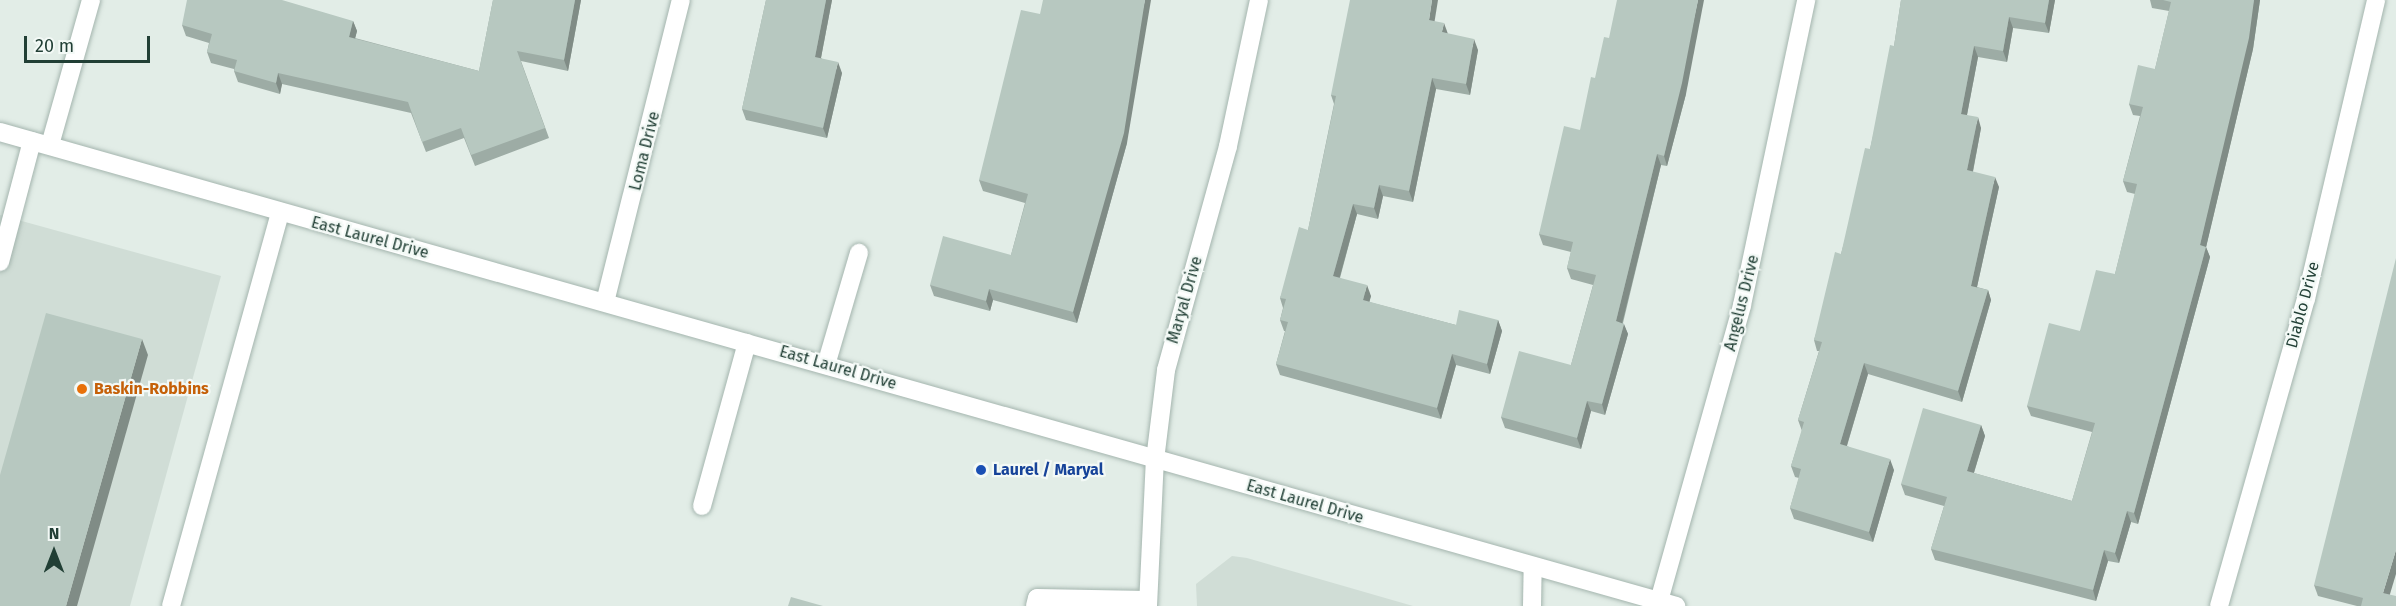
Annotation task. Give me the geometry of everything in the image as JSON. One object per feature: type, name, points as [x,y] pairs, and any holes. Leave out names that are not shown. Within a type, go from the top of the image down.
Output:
[{"type":"street","points":[[50,146],[91,0]]},
{"type":"street","name":"Loma Drive","points":[[605,302],[681,0]]},
{"type":"street","name":"Maryal Drive","points":[[1147,603],[1155,460],[1166,370],[1228,146],[1259,0]]},
{"type":"street","name":"Angelus Drive","points":[[1668,604],[1742,305],[1806,0]]},
{"type":"street","name":"Diablo Drive","points":[[2219,606],[2306,299],[2376,0]]},
{"type":"street","name":"East Laurel Drive","points":[[0,132],[1668,604]]},
{"type":"street","points":[[0,262],[32,141]]},
{"type":"street","points":[[171,606],[280,213]]},
{"type":"street","points":[[826,364],[859,253]]},
{"type":"street","points":[[702,506],[747,343]]},
{"type":"street","points":[[1532,606],[1533,567]]},
{"type":"street","points":[[1035,606],[1037,598],[1147,603]]},
{"type":"shaded area","points":[[0,215],[221,276],[130,606],[0,606]]},
{"type":"shaded area","points":[[1232,556],[1247,558],[1413,606],[1197,606],[1196,584]]},
{"type":"building","points":[[187,0],[282,0],[353,21],[349,37],[479,71],[493,0],[575,0],[564,60],[517,51],[545,128],[471,155],[461,128],[422,142],[408,102],[278,73],[276,83],[234,71],[237,60],[207,52],[212,34],[182,25]]},
{"type":"building","points":[[766,0],[826,0],[815,57],[838,62],[823,128],[742,109]]},
{"type":"building","points":[[1043,0],[1145,0],[1124,133],[1073,312],[989,289],[986,301],[930,285],[943,236],[1011,255],[1028,194],[979,180],[1021,10],[1040,14]]},
{"type":"building","points":[[1350,0],[1432,0],[1429,20],[1444,23],[1442,32],[1474,39],[1466,84],[1432,78],[1409,191],[1379,185],[1374,208],[1353,204],[1333,276],[1367,285],[1363,300],[1456,325],[1459,310],[1498,320],[1487,364],[1452,354],[1437,408],[1276,364],[1288,322],[1280,320],[1286,299],[1280,298],[1299,227],[1308,230],[1336,96],[1331,95]]},
{"type":"building","points":[[1617,0],[1698,0],[1682,83],[1664,156],[1657,154],[1616,321],[1624,324],[1602,404],[1587,401],[1577,438],[1501,417],[1519,351],[1571,365],[1596,275],[1567,268],[1573,242],[1539,234],[1564,126],[1580,130],[1591,77],[1595,78],[1604,37],[1609,38]]},
{"type":"building","points":[[1901,0],[2049,0],[2045,23],[2009,17],[2003,51],[1974,46],[1961,114],[1978,117],[1967,170],[1995,177],[1971,286],[1988,290],[1958,391],[1864,363],[1840,444],[1890,459],[1869,532],[1790,508],[1801,469],[1791,466],[1804,422],[1798,420],[1822,342],[1814,340],[1835,252],[1841,254],[1865,148],[1870,149],[1890,45],[1894,46]]},
{"type":"building","points":[[2163,0],[2254,0],[2249,38],[2200,245],[2206,247],[2134,513],[2127,511],[2115,553],[2104,550],[2093,590],[1931,549],[1947,497],[1901,484],[1923,408],[1981,425],[1967,471],[2072,501],[2095,423],[2027,406],[2049,323],[2080,331],[2096,270],[2115,274],[2137,184],[2123,181],[2143,107],[2129,104],[2138,65],[2155,69],[2171,2]]},
{"type":"building","points":[[2396,258],[2396,550],[2383,593],[2396,596],[2396,606],[2361,606],[2363,598],[2314,585]]},
{"type":"building","points":[[46,313],[142,339],[66,606],[0,606],[0,475]]},
{"type":"building","points":[[791,597],[823,606],[788,606]]},
{"type":"place","name":"Baskin-Robbins","points":[[82,389]]},
{"type":"place","name":"Laurel / Maryal","points":[[981,470]]}]
